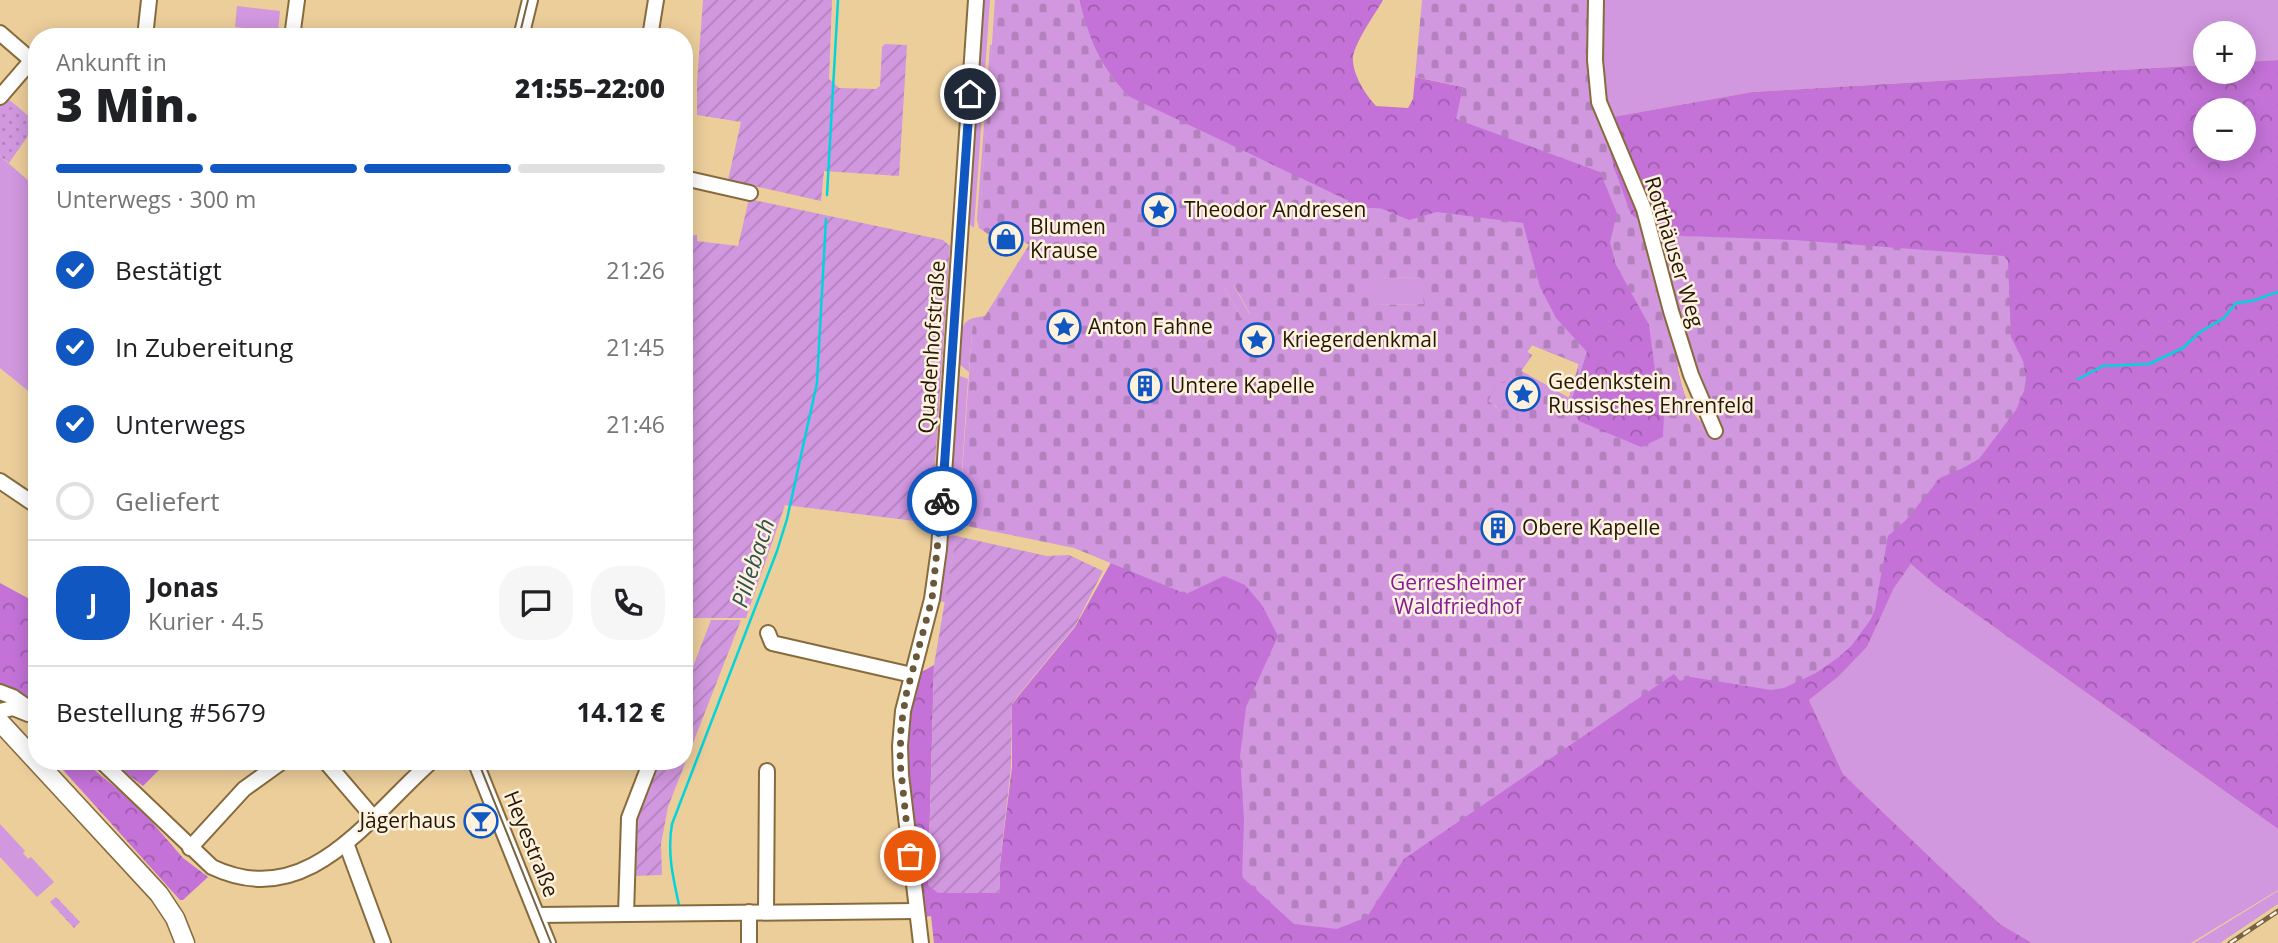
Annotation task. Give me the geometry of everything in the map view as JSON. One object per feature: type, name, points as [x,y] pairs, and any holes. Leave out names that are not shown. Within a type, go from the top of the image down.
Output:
[{"type":"main road","points":[[0,722],[28,752]]},
{"type":"main road","points":[[44,770],[159,894],[175,918],[185,943]]},
{"type":"street","points":[[146,28],[149,0]]},
{"type":"street","points":[[293,28],[297,0]]},
{"type":"street","points":[[523,28],[530,0]]},
{"type":"street","points":[[651,28],[656,0]]},
{"type":"street","name":"Quadenhofstraße","points":[[920,943],[900,762],[903,711],[932,599],[939,549],[976,0]]},
{"type":"street","name":"Rotthäuser Weg","points":[[1596,0],[1595,60],[1599,102],[1644,209],[1687,362],[1715,431]]},
{"type":"street","points":[[0,33],[28,58]]},
{"type":"street","points":[[0,97],[28,69]]},
{"type":"street","points":[[693,180],[750,193]]},
{"type":"street","points":[[0,481],[28,500]]},
{"type":"street","points":[[768,633],[772,643],[912,675]]},
{"type":"street","points":[[0,692],[13,697],[28,709]]},
{"type":"street","points":[[0,711],[13,708],[28,713]]},
{"type":"street","points":[[110,770],[212,867],[232,876],[261,880],[306,870],[346,843],[423,770]]},
{"type":"street","points":[[190,848],[244,789],[270,770]]},
{"type":"street","points":[[334,770],[373,817]]},
{"type":"street","name":"Heyestraße","points":[[479,770],[548,943]]},
{"type":"street","points":[[626,914],[629,818],[648,770]]},
{"type":"street","points":[[766,912],[767,771]]},
{"type":"street","points":[[346,843],[383,943]]},
{"type":"street","points":[[537,915],[917,911]]},
{"type":"street","points":[[749,912],[749,943]]},
{"type":"green space","points":[[703,0],[832,0],[829,79],[839,88],[876,89],[880,86],[882,47],[885,44],[907,45],[899,176],[824,171],[821,201],[728,180],[741,122],[697,115]]},
{"type":"green space","points":[[981,0],[990,0],[974,228],[967,222]]},
{"type":"green space","name":"Gerresheimer Waldfriedhof","points":[[995,0],[1079,0],[1097,51],[1110,74],[1128,96],[1364,208],[1380,208],[1409,220],[1437,212],[1523,223],[1540,287],[1556,318],[1587,352],[1570,405],[1579,421],[1641,447],[1663,437],[1664,413],[1649,325],[1616,265],[1610,242],[1617,213],[1600,172],[1456,119],[1463,87],[1415,77],[1422,0],[1593,0],[1602,120],[1614,168],[1631,214],[1659,235],[1794,240],[2004,256],[2008,261],[2011,337],[2023,361],[2026,378],[2016,410],[1979,459],[1940,478],[1906,520],[1888,536],[1871,619],[1852,645],[1839,657],[1816,673],[1784,688],[1771,690],[1691,677],[1680,681],[1674,674],[1404,859],[1367,917],[1337,929],[1294,924],[1242,877],[1244,821],[1240,756],[1246,707],[1278,636],[1262,605],[1245,585],[1224,576],[1186,594],[1074,548],[962,524],[959,517],[973,318],[985,316],[1029,245],[1002,227],[994,238],[979,228]],"holes":[[[1420,277],[1424,304],[1370,305],[1370,285],[1386,278]],[[1234,285],[1250,314],[1242,319],[1225,289]],[[1263,325],[1271,328],[1275,335],[1271,338],[1270,345],[1256,353],[1250,350],[1245,352],[1242,337]],[[1532,345],[1579,364],[1569,398],[1521,371],[1532,355],[1527,352]],[[1685,363],[1708,419],[1701,422],[1685,397],[1677,367]],[[1509,377],[1529,392],[1523,422],[1518,419],[1515,407],[1504,404],[1497,408],[1488,401],[1498,382],[1504,383]]]},
{"type":"green space","points":[[1079,0],[1383,0],[1353,55],[1358,79],[1365,91],[1376,106],[1408,108],[1413,99],[1415,77],[1463,87],[1457,119],[1607,118],[1752,92],[2193,66],[2193,84],[2256,84],[2256,61],[2278,60],[2278,829],[1935,585],[1911,564],[1894,588],[1867,647],[1838,677],[1809,700],[1843,774],[2000,924],[2032,943],[934,943],[931,916],[925,917],[907,759],[910,710],[920,673],[934,665],[928,885],[1000,893],[1000,864],[1012,767],[1012,704],[1075,627],[1226,356],[1335,362],[1424,304],[1421,276],[1128,96],[1102,63],[1091,40]],"holes":[[[1532,345],[1579,364],[1569,398],[1521,371],[1532,355],[1527,352]],[[1685,363],[1708,419],[1701,422],[1685,397],[1677,367]],[[1509,377],[1529,392],[1523,422],[1518,419],[1515,407],[1504,404],[1497,408],[1488,401],[1498,382],[1504,383]]]},
{"type":"green space","points":[[1598,0],[2278,0],[2278,60],[2256,61],[2256,21],[2193,21],[2193,66],[1752,92],[1607,118],[1600,85]]},
{"type":"green space","points":[[237,6],[280,11],[278,28],[235,27]]},
{"type":"green space","points":[[992,45],[979,228],[977,219]]},
{"type":"green space","points":[[6,97],[28,115],[28,136],[9,163],[0,156],[0,105]]},
{"type":"green space","points":[[0,156],[28,180],[28,391],[0,368]]},
{"type":"green space","points":[[749,199],[943,240],[950,246],[931,523],[785,505],[746,618],[693,618],[693,236],[697,235],[697,241],[738,246]]},
{"type":"green space","points":[[1421,277],[1424,304],[1370,305],[1369,285],[1386,278]]},
{"type":"green space","points":[[1233,284],[1250,315],[1242,319],[1225,289]]},
{"type":"green space","points":[[973,318],[969,372],[959,364],[959,344],[964,325]]},
{"type":"green space","points":[[960,376],[968,379],[959,514],[949,513]]},
{"type":"green space","points":[[1508,377],[1529,392],[1523,422],[1487,401],[1498,382]]},
{"type":"green space","points":[[948,535],[956,536],[945,602],[938,601]]},
{"type":"green space","points":[[956,536],[1047,556],[1069,555],[1103,571],[1075,626],[1012,703],[1011,767],[1000,864],[1000,893],[938,893],[928,885],[934,665]]},
{"type":"green space","points":[[1911,564],[1935,585],[2278,829],[2278,890],[2191,943],[2032,943],[2000,924],[1843,774],[1809,700],[1838,677],[1867,647],[1894,588]]},
{"type":"green space","points":[[0,583],[28,598],[28,699],[0,685]]},
{"type":"green space","points":[[711,620],[741,620],[693,743],[693,667]]},
{"type":"green space","points":[[63,770],[94,770],[137,805],[183,858],[208,877],[180,900]]},
{"type":"green space","points":[[123,770],[159,770],[143,786]]},
{"type":"green space","points":[[654,770],[682,770],[668,807],[661,844],[662,875],[632,876],[636,818]]},
{"type":"green space","points":[[0,824],[25,851],[23,853],[28,859],[31,857],[54,882],[37,897],[0,857]]},
{"type":"green space","points":[[2278,891],[2278,904],[2220,943],[2194,943]]},
{"type":"green space","points":[[56,897],[80,922],[74,928],[50,902]]},
{"type":"waterway","name":"Pillebach","points":[[827,195],[838,0]]},
{"type":"waterway","name":"Pillebach","points":[[693,769],[787,519],[817,383],[826,219]]},
{"type":"waterway","points":[[2078,379],[2103,366],[2149,364],[2183,348],[2200,332],[2224,318],[2236,303],[2252,301],[2278,292]]},
{"type":"waterway","name":"Pillebach","points":[[679,905],[670,855],[672,824],[693,770]]},
{"type":"tram line","points":[[521,28],[528,0]]},
{"type":"tram line","points":[[482,770],[551,943]]},
{"type":"railway","points":[[2230,943],[2278,911]]},
{"type":"way so far","points":[[910,856],[900,762],[901,727],[906,695],[932,599],[942,501]]},
{"type":"place","name":"Theodor Andresen","points":[[1159,210]]},
{"type":"place","name":"Blumen Krause","points":[[1006,239]]},
{"type":"place","name":"Anton Fahne","points":[[1064,327]]},
{"type":"place","name":"Kriegerdenkmal","points":[[1257,340]]},
{"type":"place","name":"Untere Kapelle","points":[[1145,386]]},
{"type":"place","name":"Gedenkstein Russisches Ehrenfeld","points":[[1523,394]]},
{"type":"place","name":"Obere Kapelle","points":[[1498,528]]},
{"type":"place","name":"Jägerhaus","points":[[481,821]]},
{"type":"route","points":[[942,501],[970,94]]}]
